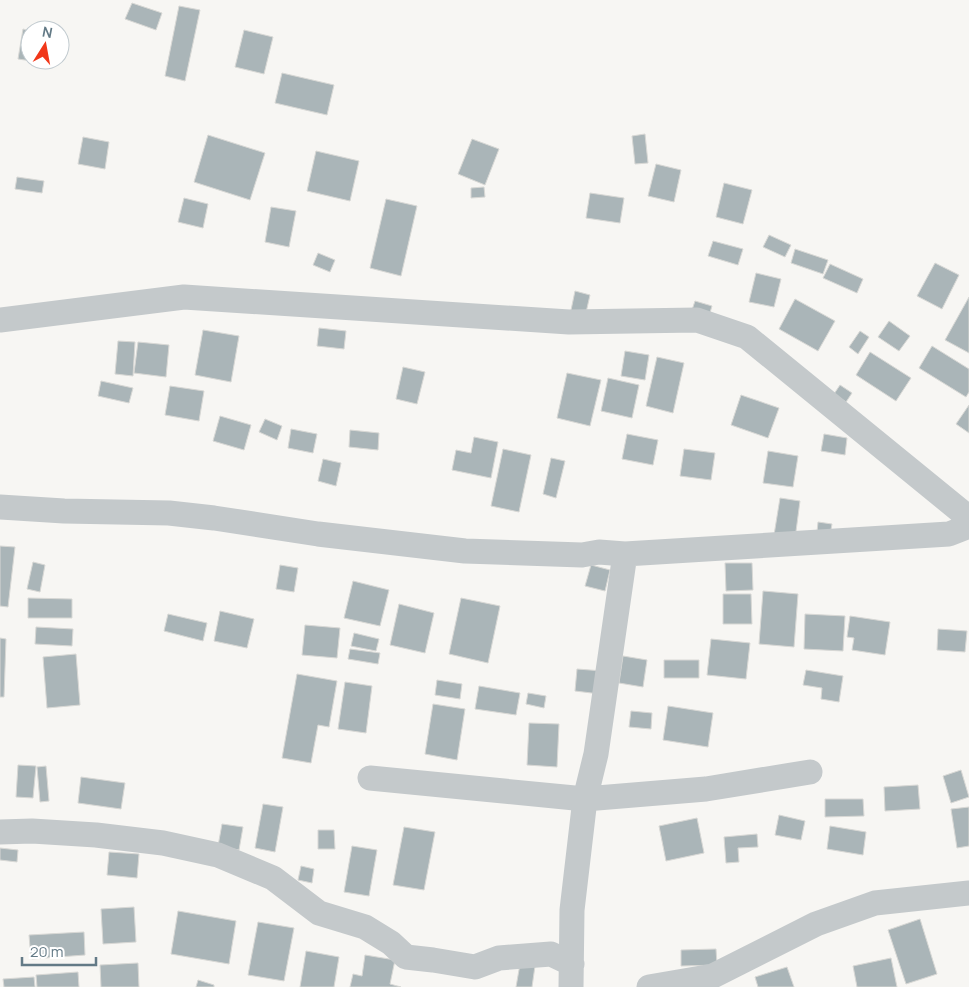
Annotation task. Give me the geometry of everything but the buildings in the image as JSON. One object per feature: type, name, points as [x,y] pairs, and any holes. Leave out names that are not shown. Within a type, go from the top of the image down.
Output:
[{"type":"street","points":[[0,320],[184,297],[569,322],[697,320],[747,337],[969,518]]},
{"type":"street","points":[[0,507],[169,513],[318,534],[464,551],[582,555],[599,552],[625,554],[949,534],[969,526]]},
{"type":"street","points":[[572,976],[572,910],[585,799],[596,754],[625,554]]},
{"type":"street","points":[[370,778],[585,799],[706,789],[810,772]]},
{"type":"street","points":[[0,832],[32,831],[96,835],[163,843],[218,855],[273,878],[318,913],[366,927],[391,943],[406,957],[475,968],[499,958],[551,954],[572,976]]},
{"type":"street","points":[[649,987],[713,976],[816,924],[875,903],[969,893]]}]
